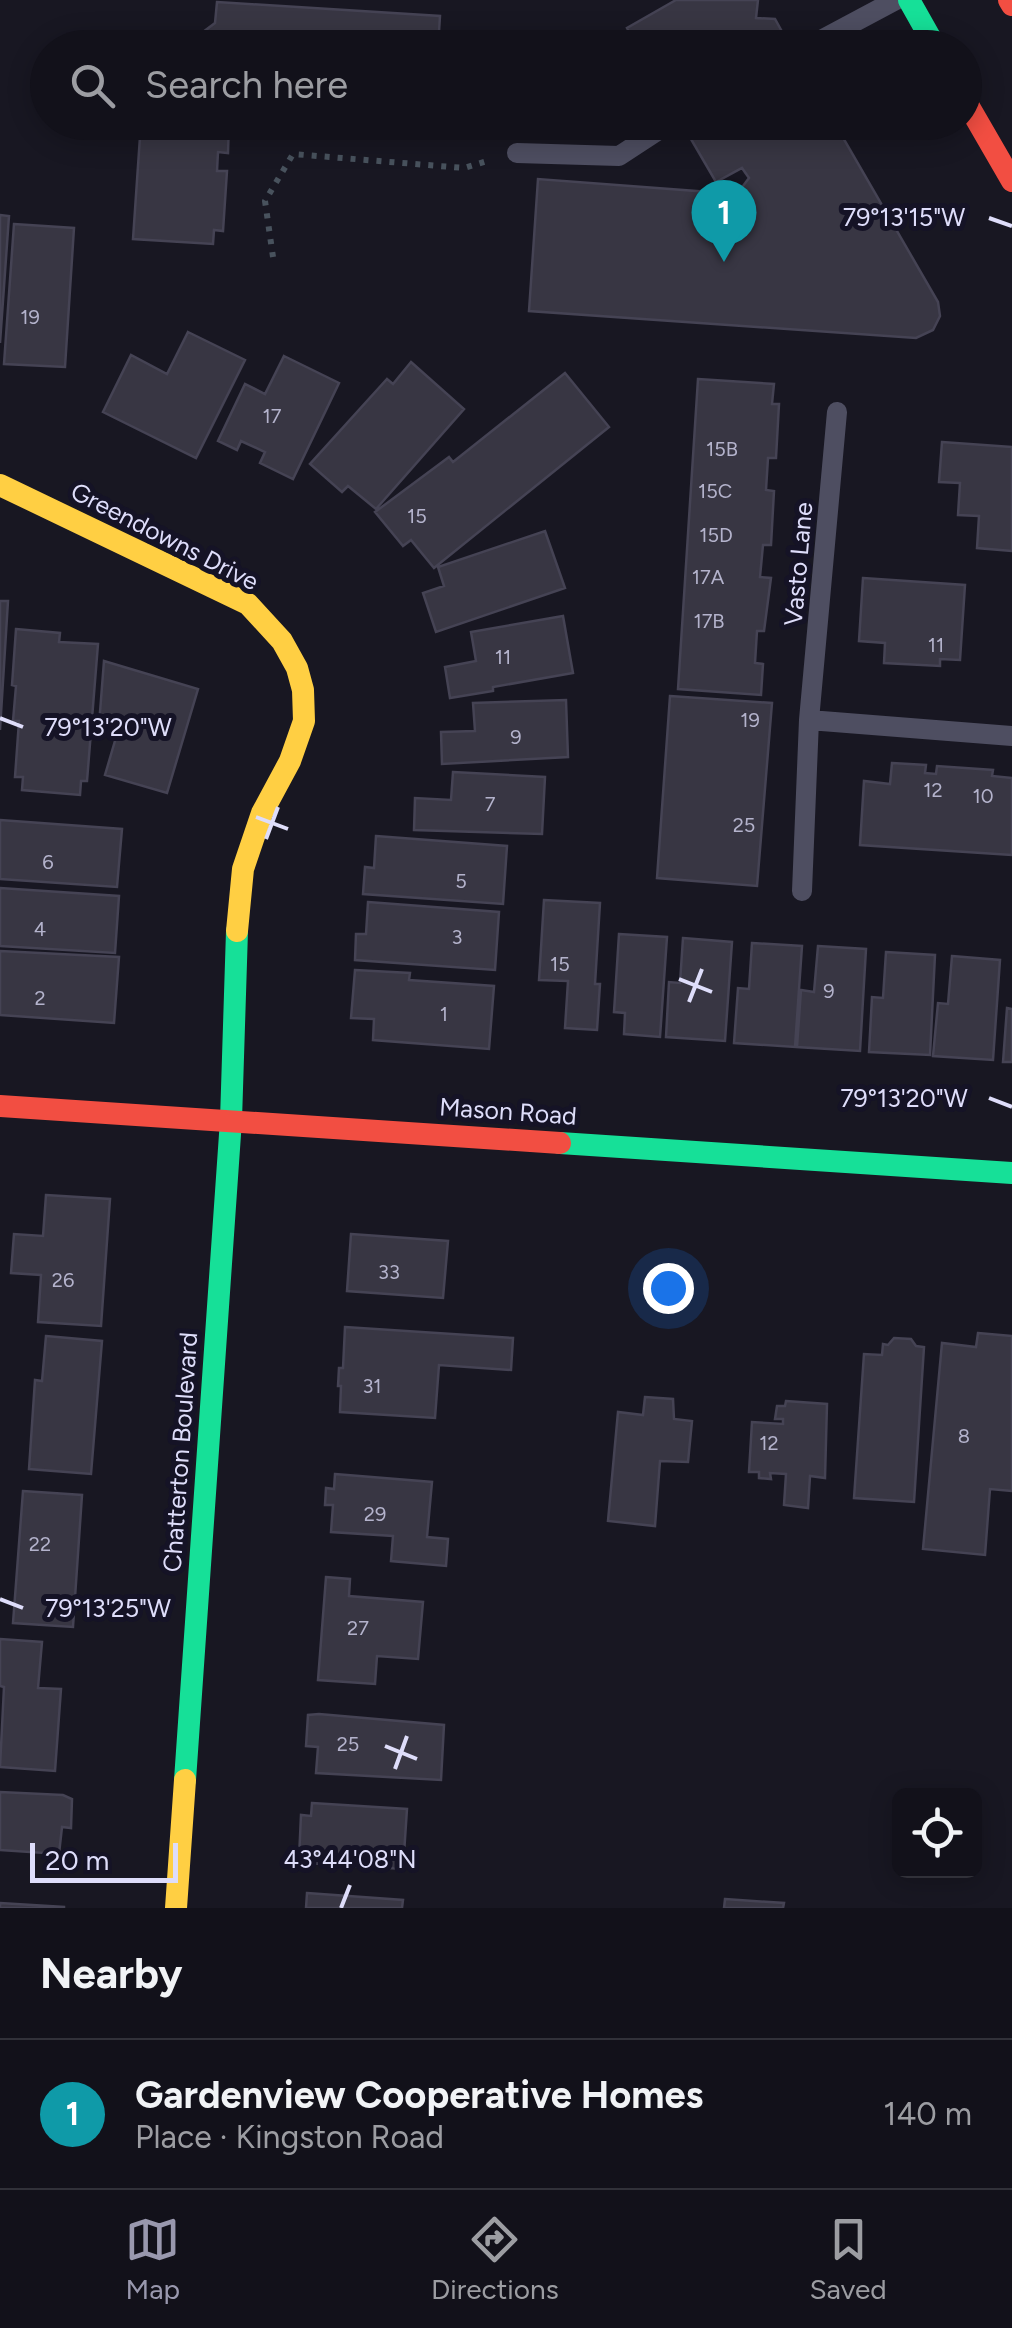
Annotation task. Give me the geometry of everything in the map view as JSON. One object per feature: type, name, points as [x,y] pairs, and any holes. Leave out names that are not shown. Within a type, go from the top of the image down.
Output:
[{"type":"street","points":[[909,0],[926,30]]},
{"type":"street","points":[[982,129],[1012,181]]},
{"type":"street","name":"Greendowns Drive","points":[[0,486],[248,604],[282,641],[297,668],[303,690],[304,721],[290,760],[262,813],[243,869],[237,916],[231,1120]]},
{"type":"street","name":"Mason Road","points":[[0,1106],[1012,1173]]},
{"type":"street","name":"Chatterton Boulevard","points":[[176,1908],[231,1120]]},
{"type":"lane","points":[[840,30],[896,0]]},
{"type":"lane","points":[[517,153],[619,156],[643,140]]},
{"type":"lane","name":"Vasto Lane","points":[[802,891],[809,720],[836,412]]},
{"type":"lane","points":[[809,720],[1012,736]]},
{"type":"path","points":[[273,257],[265,201],[293,154],[464,168],[517,153]]},
{"type":"building","points":[[676,0],[758,0],[756,18],[775,19],[781,30],[628,30]]},
{"type":"building","points":[[217,2],[440,16],[439,30],[206,30],[215,23]]},
{"type":"building","points":[[140,140],[228,140],[228,153],[218,152],[217,171],[227,171],[223,231],[214,230],[213,244],[133,239]]},
{"type":"building","points":[[692,140],[844,140],[938,302],[940,316],[933,330],[916,338],[529,311],[538,179],[709,192],[707,222],[716,222],[749,178],[742,168],[716,182]]},
{"type":"building","points":[[0,215],[9,216],[0,343]]},
{"type":"building","points":[[14,224],[74,228],[65,367],[4,364]]},
{"type":"building","points":[[188,332],[245,360],[196,458],[103,412],[131,355],[167,374]]},
{"type":"building","points":[[284,356],[339,383],[293,479],[260,463],[265,452],[241,441],[237,450],[218,441],[245,384],[265,394]]},
{"type":"building","points":[[411,362],[464,409],[376,509],[348,486],[342,492],[310,464],[387,379],[393,384]]},
{"type":"building","points":[[565,373],[609,427],[434,568],[411,540],[403,546],[375,512],[449,457],[453,462]]},
{"type":"building","points":[[698,379],[774,384],[772,404],[779,404],[776,458],[768,458],[766,490],[774,491],[771,545],[763,545],[760,577],[771,578],[764,631],[757,631],[755,663],[763,664],[761,695],[678,689]]},
{"type":"building","points":[[942,442],[1012,447],[1012,551],[977,548],[979,516],[958,515],[960,483],[939,482]]},
{"type":"building","points":[[545,531],[565,588],[436,632],[423,593],[444,586],[438,567]]},
{"type":"building","points":[[863,578],[965,585],[960,660],[940,659],[940,666],[884,663],[885,643],[859,641]]},
{"type":"building","points":[[0,601],[8,601],[0,730]]},
{"type":"building","points":[[563,616],[573,673],[450,698],[445,667],[476,661],[471,632]]},
{"type":"building","points":[[16,629],[60,633],[59,642],[98,644],[87,781],[81,781],[80,795],[22,790],[23,777],[15,777],[19,721],[13,721],[16,686],[12,685]]},
{"type":"building","points":[[104,661],[198,689],[167,793],[105,775],[117,734],[99,725]]},
{"type":"building","points":[[670,696],[772,703],[757,886],[657,878]]},
{"type":"building","points":[[566,700],[568,757],[442,764],[441,732],[475,731],[473,703]]},
{"type":"building","points":[[892,763],[926,765],[925,773],[936,774],[937,766],[993,770],[992,776],[1012,778],[1012,855],[860,845],[864,781],[890,784]]},
{"type":"building","points":[[453,772],[545,777],[542,834],[414,830],[415,798],[451,800]]},
{"type":"building","points":[[0,820],[122,829],[117,887],[0,879]]},
{"type":"building","points":[[376,836],[507,846],[503,904],[363,894],[365,867],[374,868]]},
{"type":"building","points":[[0,888],[119,896],[115,953],[0,946]]},
{"type":"building","points":[[544,900],[600,903],[595,984],[600,984],[597,1030],[565,1028],[568,981],[539,980]]},
{"type":"building","points":[[368,902],[499,912],[495,970],[355,960],[356,934],[366,934]]},
{"type":"building","points":[[619,934],[667,937],[660,1037],[624,1034],[625,1013],[614,1012]]},
{"type":"building","points":[[683,938],[732,942],[725,1041],[666,1037],[669,982],[680,983]]},
{"type":"building","points":[[752,943],[802,946],[795,1047],[734,1043],[738,988],[749,989]]},
{"type":"building","points":[[818,946],[866,949],[860,1051],[797,1047],[801,990],[814,992]]},
{"type":"building","points":[[0,951],[119,957],[114,1023],[0,1015]]},
{"type":"building","points":[[886,952],[935,955],[930,1055],[869,1052],[872,997],[883,998]]},
{"type":"building","points":[[952,956],[1000,960],[993,1060],[933,1056],[938,1003],[948,1004]]},
{"type":"building","points":[[355,970],[410,973],[409,980],[494,986],[489,1049],[373,1040],[374,1019],[351,1018]]},
{"type":"building","points":[[1007,1008],[1012,1009],[1012,1062],[1003,1062]]},
{"type":"building","points":[[46,1195],[110,1199],[101,1326],[38,1322],[41,1275],[11,1273],[14,1234],[43,1236]]},
{"type":"building","points":[[351,1234],[448,1241],[443,1298],[347,1291]]},
{"type":"building","points":[[345,1327],[513,1338],[511,1370],[439,1365],[435,1418],[340,1412],[339,1368],[343,1368]]},
{"type":"building","points":[[978,1333],[1012,1336],[1012,1491],[990,1489],[985,1555],[923,1549],[942,1343],[976,1347]]},
{"type":"building","points":[[46,1336],[102,1341],[91,1474],[29,1469],[35,1380],[42,1381]]},
{"type":"building","points":[[894,1338],[911,1339],[916,1346],[924,1347],[914,1502],[854,1498],[864,1354],[882,1355],[883,1344],[888,1345]]},
{"type":"building","points":[[645,1397],[673,1399],[674,1419],[692,1421],[688,1462],[660,1461],[655,1526],[608,1521],[618,1412],[643,1415]]},
{"type":"building","points":[[786,1401],[827,1404],[825,1478],[810,1476],[808,1508],[784,1505],[786,1474],[770,1473],[771,1479],[759,1478],[759,1472],[749,1472],[752,1422],[783,1424],[783,1419],[775,1419],[777,1406],[785,1406]]},
{"type":"building","points":[[335,1474],[432,1482],[427,1537],[448,1539],[446,1566],[391,1561],[393,1536],[331,1532],[333,1505],[325,1505],[326,1488],[334,1489]]},
{"type":"building","points":[[23,1491],[82,1495],[73,1627],[13,1623]]},
{"type":"building","points":[[326,1577],[350,1579],[349,1596],[423,1602],[418,1659],[377,1656],[375,1684],[318,1680]]},
{"type":"building","points":[[0,1639],[42,1642],[38,1688],[61,1689],[55,1771],[0,1767],[4,1687],[0,1686]]},
{"type":"building","points":[[308,1715],[444,1725],[441,1780],[316,1773],[318,1747],[306,1746]]},
{"type":"building","points":[[0,1792],[63,1795],[72,1799],[71,1828],[62,1827],[59,1854],[0,1850]]},
{"type":"building","points":[[312,1803],[407,1809],[403,1869],[308,1863],[309,1859],[299,1859],[301,1815],[311,1816]]},
{"type":"building","points":[[307,1893],[403,1900],[402,1908],[306,1908]]},
{"type":"building","points":[[725,1899],[784,1903],[783,1908],[724,1908]]},
{"type":"building","points":[[0,1903],[64,1907],[64,1908],[0,1908]]},
{"type":"traffic: fast","points":[[909,0],[926,30]]},
{"type":"traffic: fast","points":[[185,1780],[231,1120],[237,931]]},
{"type":"traffic: fast","points":[[560,1143],[1012,1173]]},
{"type":"traffic: slow","points":[[0,485],[248,604],[282,641],[297,668],[303,690],[304,721],[290,761],[262,813],[243,869],[237,931]]},
{"type":"traffic: slow","points":[[176,1908],[185,1780]]},
{"type":"traffic: jam","points":[[1009,0],[1012,5]]},
{"type":"traffic: jam","points":[[982,129],[1012,181]]},
{"type":"traffic: jam","points":[[0,1106],[560,1143]]},
{"type":"place","name":"Gardenview Cooperative Homes","points":[[724,262]]}]
